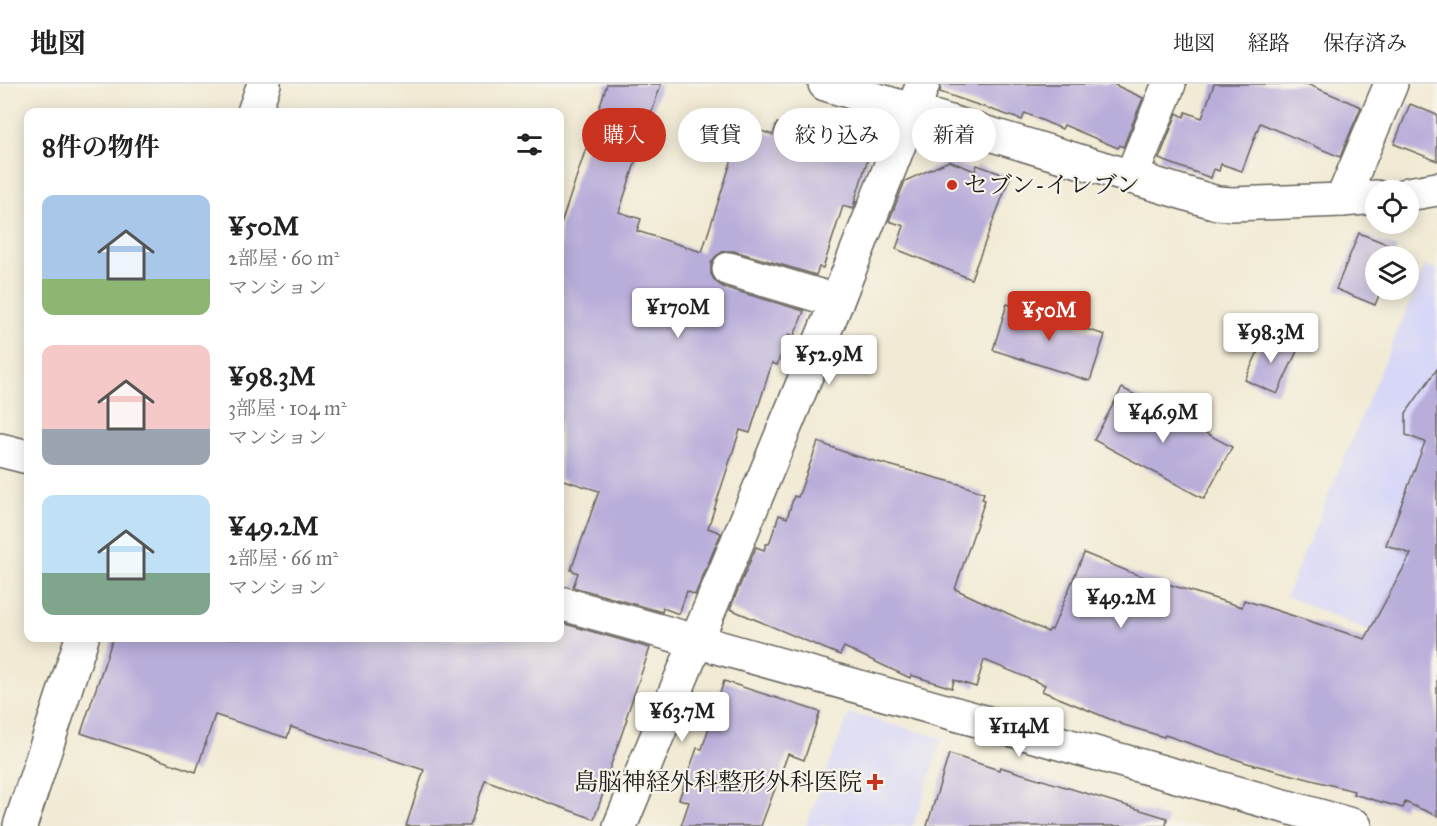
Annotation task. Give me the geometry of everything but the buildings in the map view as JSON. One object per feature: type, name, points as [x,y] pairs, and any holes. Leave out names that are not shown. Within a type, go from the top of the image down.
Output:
[{"type":"street","points":[[255,108],[264,84]]},
{"type":"street","points":[[825,84],[917,98],[1131,177],[1217,203],[1365,198]]},
{"type":"street","points":[[1131,177],[1169,84]]},
{"type":"street","points":[[1342,200],[1391,84]]},
{"type":"street","points":[[620,826],[837,301],[917,98]]},
{"type":"street","points":[[1419,192],[1437,189]]},
{"type":"street","points":[[729,268],[837,301]]},
{"type":"street","points":[[0,450],[24,456]]},
{"type":"street","points":[[564,604],[1355,826]]},
{"type":"street","points":[[20,826],[81,642]]},
{"type":"shaded area","points":[[1425,266],[1437,270],[1437,626],[1419,652],[1286,596],[1411,300],[1419,300],[1419,280]]},
{"type":"shaded area","name":"島脳神経外科整形外科医院","points":[[849,713],[943,738],[913,826],[806,826]]},
{"type":"place","name":"セブン-イレブン","points":[[952,185]]},
{"type":"place","name":"島脳神経外科整形外科医院","points":[[875,782]]}]
